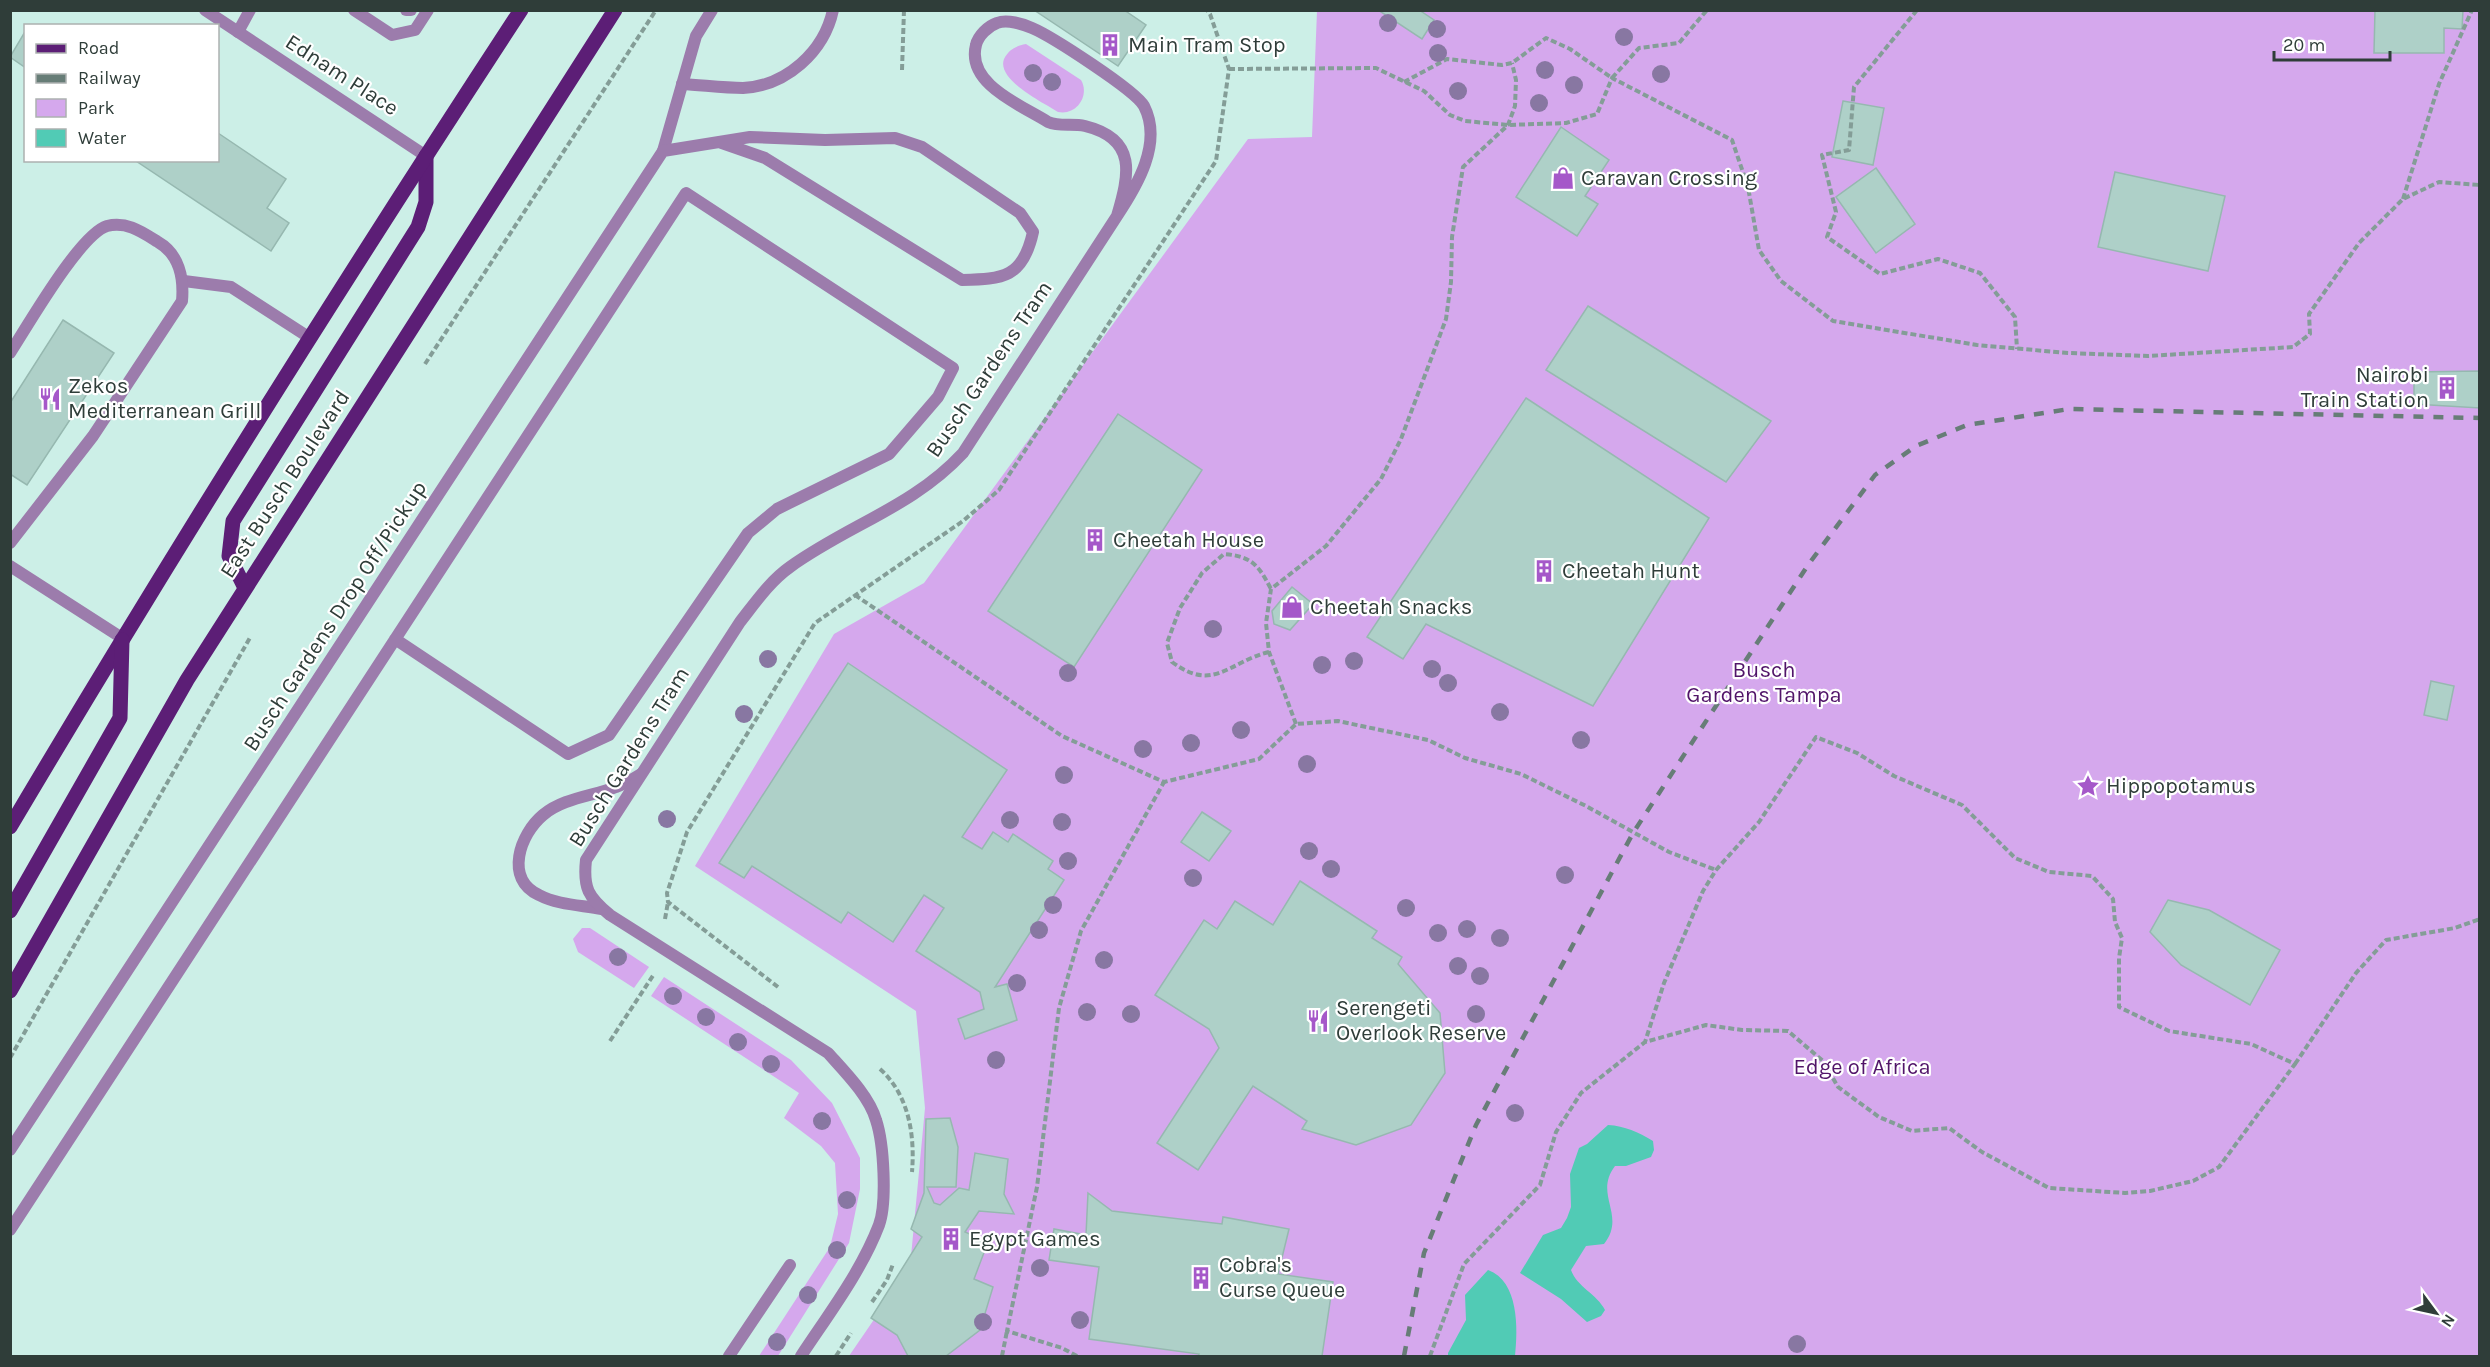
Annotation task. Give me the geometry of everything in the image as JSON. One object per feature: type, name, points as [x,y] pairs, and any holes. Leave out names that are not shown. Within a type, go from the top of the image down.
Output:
[{"type":"main road","points":[[10,826],[122,638],[310,338],[521,10]]},
{"type":"main road","name":"East Busch Boulevard","points":[[10,991],[187,680],[615,10]]},
{"type":"main road","points":[[245,588],[229,556],[233,521],[418,227],[426,202],[426,156]]},
{"type":"main road","points":[[10,911],[120,718],[122,638]]},
{"type":"street","name":"Ednam Place","points":[[206,10],[426,156]]},
{"type":"street","points":[[238,32],[250,10]]},
{"type":"street","points":[[354,10],[392,35],[415,30],[428,10]]},
{"type":"street","points":[[406,10],[411,10]]},
{"type":"street","name":"Busch Gardens Drop Off/Pickup","points":[[10,1150],[663,151],[696,36],[712,10]]},
{"type":"street","points":[[682,84],[745,88],[772,81],[796,69],[815,49],[831,20],[833,10]]},
{"type":"street","name":"Busch Gardens Tram","points":[[801,1356],[856,1270],[880,1223],[884,1169],[876,1119],[854,1084],[828,1053],[602,909],[592,900],[584,881],[586,860],[740,622],[767,589],[788,568],[817,549],[913,497],[942,475],[963,453],[1140,181],[1149,152],[1148,125],[1144,106],[1128,89],[1034,29],[1015,23],[998,22],[985,30],[976,42],[974,56],[978,71],[987,83],[1047,122],[1057,126],[1085,126],[1119,145],[1128,164],[1126,184],[1117,216]]},
{"type":"street","points":[[663,151],[750,136],[825,140],[895,138],[922,147],[1020,213],[1033,232],[1030,248],[1016,270],[996,280],[962,280],[765,158],[719,142]]},
{"type":"street","points":[[10,1230],[395,639],[686,193],[953,368],[938,397],[889,454],[777,509],[748,533],[609,735],[568,754],[395,639]]},
{"type":"street","points":[[10,353],[72,257],[105,226],[129,225],[170,249],[184,282],[182,301],[112,407],[10,543]]},
{"type":"street","points":[[184,282],[231,287],[310,338]]},
{"type":"street","points":[[12,569],[122,638]]},
{"type":"street","points":[[602,909],[556,901],[537,895],[525,883],[517,866],[520,847],[530,829],[543,814],[559,805],[617,787],[642,774]]},
{"type":"street","points":[[729,1356],[790,1264]]},
{"type":"path","points":[[424,366],[656,10]]},
{"type":"path","points":[[902,70],[904,10]]},
{"type":"path","points":[[610,1041],[656,971],[670,882],[687,832],[815,623],[963,521],[999,490],[1216,161],[1228,69],[1207,10]]},
{"type":"path","points":[[1228,69],[1376,68],[1424,91],[1450,115],[1465,121],[1508,125],[1566,123],[1597,114],[1612,78],[1639,48],[1679,43],[1707,10]]},
{"type":"path","points":[[1917,10],[1854,87],[1849,150],[1822,155],[1836,212],[1827,237],[1880,274],[1938,259],[1980,273],[2015,317],[2017,349]]},
{"type":"path","points":[[2403,199],[2439,84],[2472,10]]},
{"type":"path","points":[[1404,82],[1446,59],[1503,65],[1512,63],[1546,38],[1570,49],[1612,78],[1732,140],[1748,187],[1759,250],[1781,282],[1833,321],[2017,349],[2148,356],[2293,347],[2310,334],[2309,314],[2359,243],[2403,199],[2439,182],[2480,185]]},
{"type":"path","points":[[1271,589],[1326,546],[1381,478],[1401,439],[1446,319],[1451,282],[1452,237],[1463,167],[1508,125],[1515,106],[1516,80],[1512,63]]},
{"type":"path","points":[[1269,652],[1253,656],[1214,677],[1187,673],[1172,662],[1167,643],[1180,608],[1202,573],[1224,554],[1242,555],[1261,569],[1271,589],[1266,623],[1269,652],[1296,724]]},
{"type":"path","points":[[855,595],[1062,736],[1164,782],[1259,759],[1296,724],[1338,721],[1428,740],[1464,758],[1521,774],[1670,852],[1716,870]]},
{"type":"path","points":[[10,1058],[252,635]]},
{"type":"path","points":[[1646,1042],[1664,982],[1703,891],[1716,870],[1759,822],[1816,737],[1857,753],[1894,776],[1962,805],[2015,858],[2049,872],[2092,876],[2113,899],[2115,922],[2122,938],[2119,958],[2119,1008],[2169,1030],[2251,1044],[2295,1064]]},
{"type":"path","points":[[1002,1356],[1037,1187],[1059,1008],[1081,930],[1164,782]]},
{"type":"path","points":[[668,902],[786,993]]},
{"type":"path","points":[[1430,1356],[1464,1264],[1540,1185],[1556,1132],[1581,1094],[1646,1042],[1706,1025],[1742,1030],[1788,1031],[1823,1061],[1838,1087],[1879,1118],[1912,1131],[1948,1128],[1982,1152],[2049,1188],[2125,1193],[2150,1191],[2193,1181],[2219,1167],[2295,1064],[2356,973],[2386,940],[2455,928],[2480,920]]},
{"type":"path","points":[[873,1064],[890,1077],[910,1115],[912,1180]]},
{"type":"path","points":[[866,1311],[887,1280],[895,1260]]},
{"type":"path","points":[[836,1356],[854,1329]]},
{"type":"path","points":[[1007,1331],[1062,1348],[1077,1356]]},
{"type":"green space","name":"Busch Gardens Tampa","points":[[1317,11],[2479,11],[2479,1356],[849,1356],[910,1267],[925,1108],[916,1011],[695,866],[834,634],[924,583],[1248,139],[1312,137]]},
{"type":"green space","points":[[1026,44],[1081,80],[1083,98],[1076,108],[1071,111],[1058,112],[1023,90],[1007,75],[1003,67],[1004,59],[1013,48]]},
{"type":"green space","points":[[582,928],[590,928],[649,967],[634,988],[578,952],[573,939]]},
{"type":"green space","points":[[664,977],[791,1060],[832,1103],[860,1158],[860,1189],[849,1243],[778,1356],[759,1356],[830,1247],[838,1214],[835,1163],[821,1146],[784,1118],[799,1093],[651,996]]},
{"type":"water","points":[[1608,1125],[1637,1132],[1653,1141],[1654,1150],[1651,1157],[1626,1166],[1615,1166],[1609,1176],[1607,1186],[1612,1214],[1610,1234],[1604,1244],[1586,1246],[1571,1270],[1605,1310],[1601,1316],[1587,1322],[1561,1299],[1520,1273],[1543,1235],[1561,1228],[1567,1218],[1571,1207],[1570,1174],[1579,1148],[1587,1144]]},
{"type":"water","points":[[1488,1270],[1506,1284],[1511,1295],[1516,1320],[1515,1356],[1448,1356],[1466,1320],[1465,1295]]},
{"type":"building","name":"Main Tram Stop","points":[[1034,10],[1124,10],[1146,25],[1118,66]]},
{"type":"building","points":[[1378,10],[1419,10],[1434,20],[1422,39]]},
{"type":"building","points":[[2375,10],[2463,10],[2462,29],[2444,28],[2444,53],[2374,53]]},
{"type":"building","points":[[24,33],[24,67],[10,57]]},
{"type":"building","points":[[1843,101],[1884,108],[1873,165],[1832,157]]},
{"type":"building","name":"Caravan Crossing","points":[[1561,127],[1609,160],[1585,196],[1598,204],[1577,236],[1516,197]]},
{"type":"building","points":[[219,134],[286,179],[267,208],[289,223],[271,251],[138,162],[219,162]]},
{"type":"building","points":[[1876,168],[1915,224],[1876,253],[1836,197]]},
{"type":"building","points":[[2115,172],[2225,196],[2208,271],[2098,247]]},
{"type":"building","points":[[1588,306],[1771,421],[1726,482],[1546,370]]},
{"type":"building","points":[[63,320],[114,353],[27,485],[10,474],[10,403]]},
{"type":"building","name":"Nairobi Train Station","points":[[2480,371],[2480,408],[2414,404],[2414,372]]},
{"type":"building","name":"Cheetah Hunt","points":[[1526,398],[1709,518],[1593,706],[1426,624],[1403,659],[1367,637]]},
{"type":"building","name":"Cheetah House","points":[[1118,414],[1202,470],[1074,667],[988,611]]},
{"type":"building","name":"Cheetah Snacks","points":[[1292,587],[1313,604],[1290,630],[1274,624],[1272,611]]},
{"type":"building","points":[[848,663],[1007,770],[962,837],[982,849],[993,832],[1008,842],[1013,834],[1053,861],[1048,869],[1064,880],[995,987],[1007,984],[1017,1020],[965,1039],[958,1019],[984,1009],[980,992],[916,951],[944,908],[924,895],[893,942],[848,912],[841,923],[752,866],[744,878],[719,863]]},
{"type":"building","points":[[2431,681],[2454,686],[2447,720],[2424,715]]},
{"type":"building","points":[[1202,812],[1231,831],[1209,861],[1181,842]]},
{"type":"building","name":"Serengeti Overlook Reserve","points":[[1300,881],[1377,931],[1372,938],[1402,957],[1398,964],[1440,1013],[1445,1073],[1411,1125],[1356,1145],[1302,1129],[1307,1121],[1253,1086],[1198,1170],[1157,1143],[1219,1048],[1209,1029],[1155,995],[1204,920],[1217,929],[1235,901],[1273,925]]},
{"type":"building","points":[[2168,900],[2209,910],[2280,950],[2250,1005],[2181,965],[2150,932]]},
{"type":"building","name":"Egypt Games","points":[[950,1118],[958,1147],[956,1187],[927,1187],[934,1203],[940,1205],[959,1188],[969,1190],[975,1153],[1008,1159],[1004,1194],[1014,1214],[979,1211],[965,1232],[988,1242],[974,1279],[993,1287],[980,1330],[946,1356],[908,1356],[897,1335],[871,1318],[922,1237],[911,1229],[924,1193],[926,1119]]},
{"type":"building","name":"Cobra's Curse Queue","points":[[1088,1193],[1112,1211],[1222,1224],[1223,1217],[1289,1229],[1278,1274],[1333,1282],[1322,1356],[1198,1356],[1199,1354],[1089,1339],[1099,1267],[1049,1260],[1054,1229],[1086,1235]]},
{"type":"railway","points":[[1404,1356],[1424,1253],[1476,1125],[1633,833],[1808,565],[1875,475],[1916,446],[1967,425],[2069,409],[2480,418]]},
{"type":"place","name":"Main Tram Stop","points":[[1110,45]]},
{"type":"place","name":"Caravan Crossing","points":[[1563,178]]},
{"type":"place","name":"Nairobi Train Station","points":[[2447,388]]},
{"type":"place","name":"Zekos Mediterranean Grill","points":[[50,399]]},
{"type":"place","name":"Cheetah House","points":[[1095,540]]},
{"type":"place","name":"Cheetah Hunt","points":[[1544,571]]},
{"type":"place","name":"Cheetah Snacks","points":[[1292,607]]},
{"type":"place","name":"Hippopotamus","points":[[2088,786]]},
{"type":"place","name":"Serengeti Overlook Reserve","points":[[1318,1021]]},
{"type":"place","name":"Egypt Games","points":[[951,1239]]},
{"type":"place","name":"Cobra's Curse Queue","points":[[1201,1278]]},
{"type":"park label","name":"Edge of Africa","points":[[1862,1067]]}]
